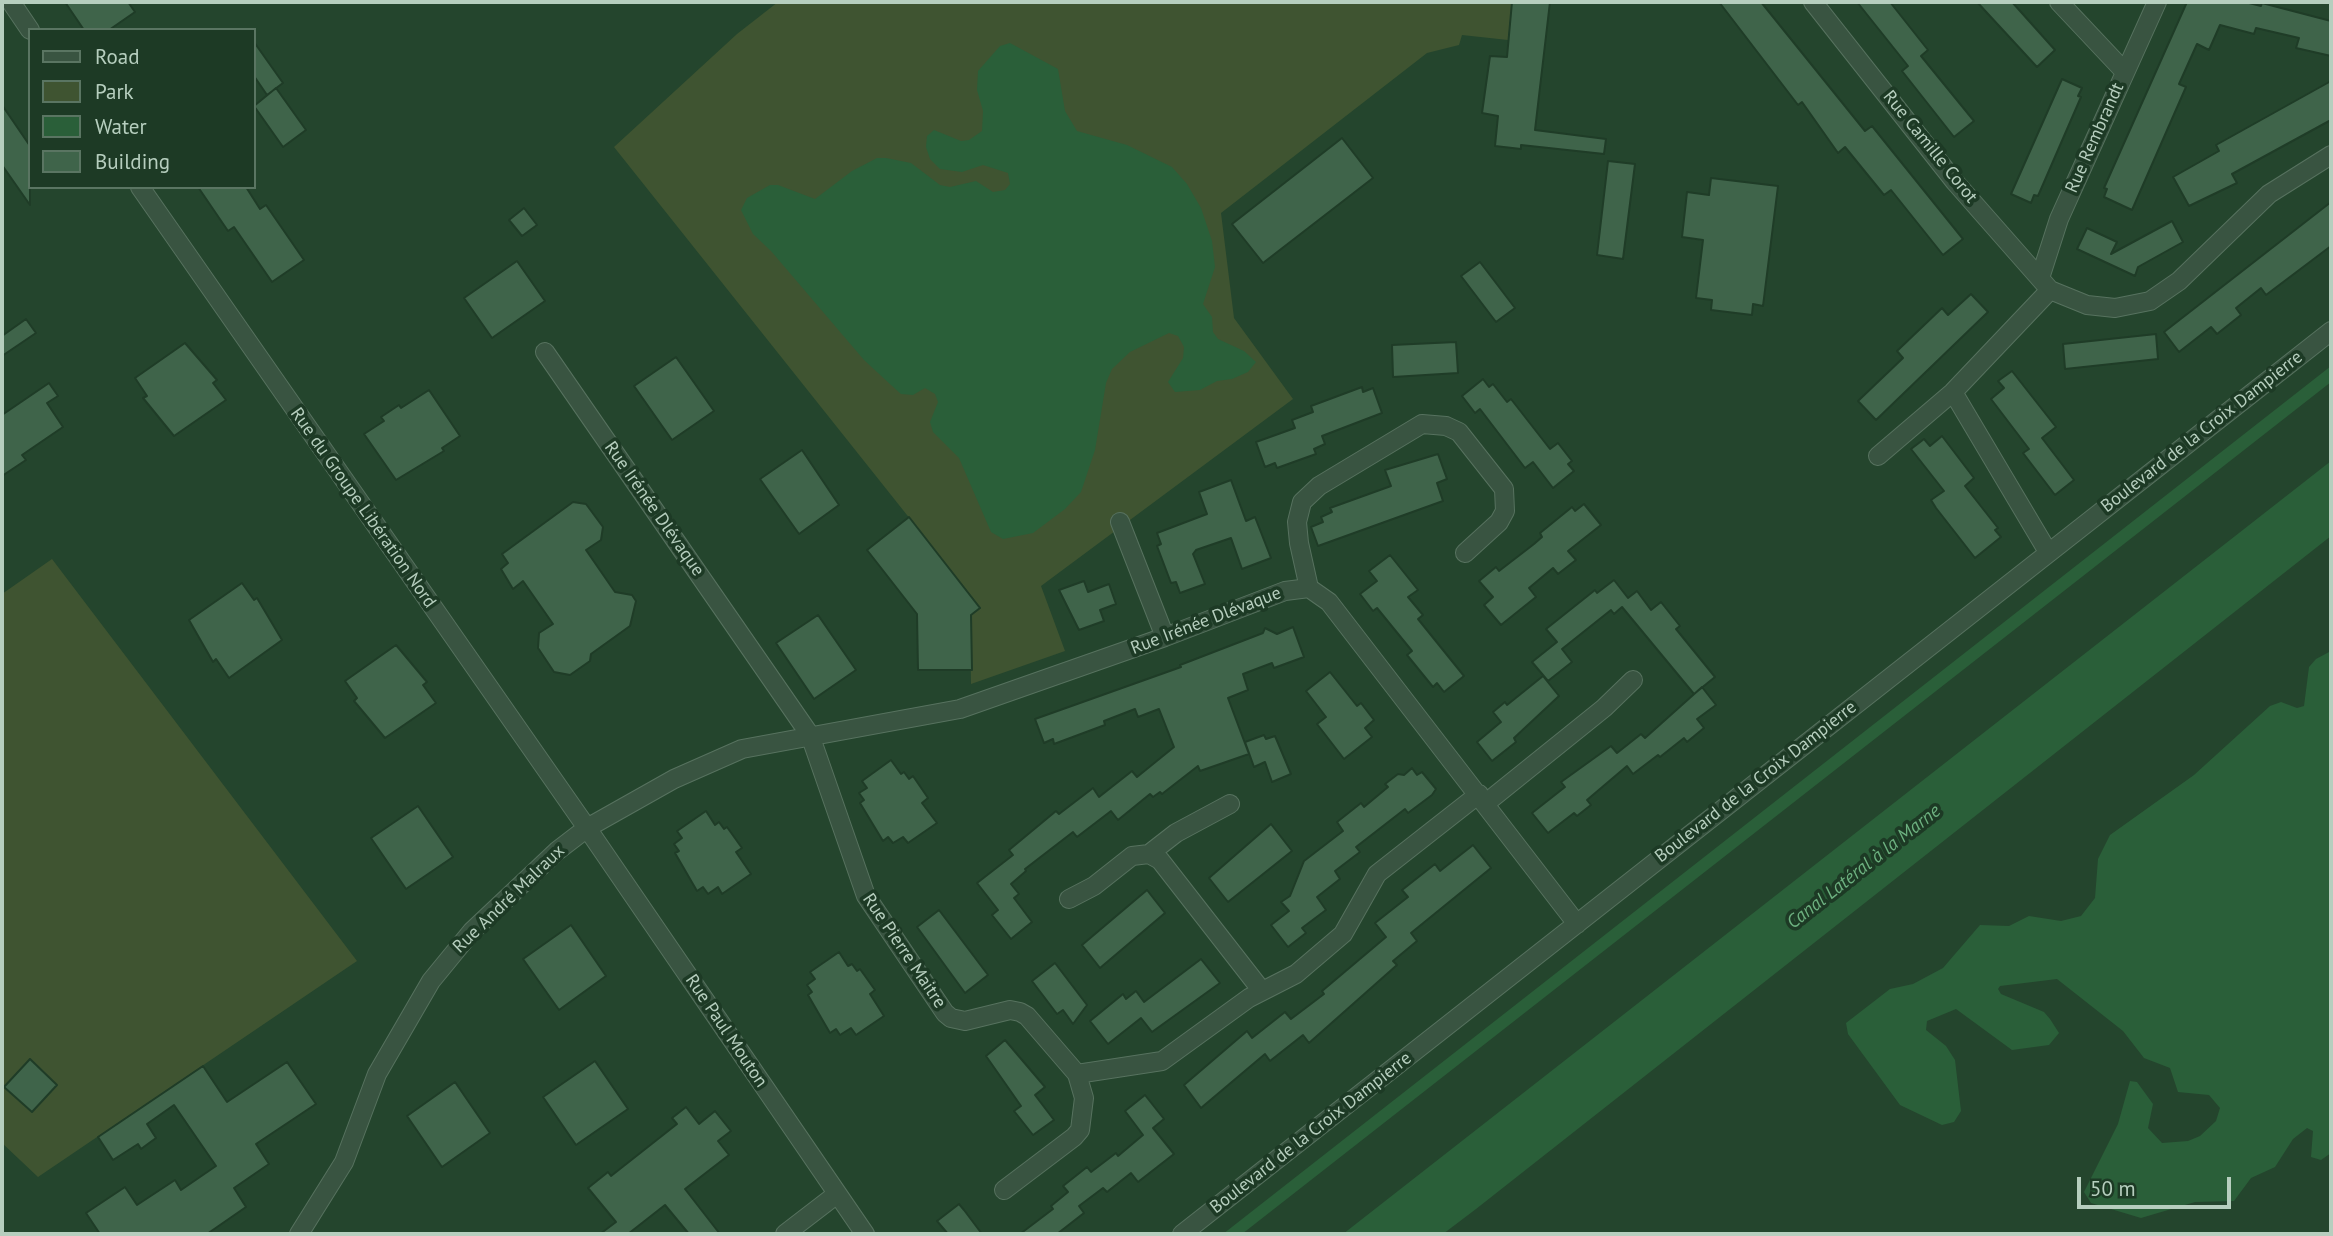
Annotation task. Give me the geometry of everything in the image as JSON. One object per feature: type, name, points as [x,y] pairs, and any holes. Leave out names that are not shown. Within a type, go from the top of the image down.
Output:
[{"type":"street","points":[[10,2],[29,28]]},
{"type":"street","name":"Rue Camille Corot","points":[[1814,2],[1955,181],[2045,284],[2067,299],[2099,307],[2129,307],[2150,301],[2179,281],[2269,194],[2331,155]]},
{"type":"street","points":[[2059,2],[2124,71]]},
{"type":"street","name":"Rue Rembrandt","points":[[2045,284],[2059,219],[2157,2]]},
{"type":"street","name":"Rue du Groupe Libération Nord","points":[[141,189],[587,828]]},
{"type":"street","points":[[1878,456],[1953,392],[2045,284]]},
{"type":"street","name":"Boulevard de la Croix Dampierre","points":[[1182,1234],[2331,331]]},
{"type":"street","name":"Rue Irénée Dlévaque","points":[[545,352],[810,735]]},
{"type":"street","points":[[1953,392],[2048,552]]},
{"type":"street","points":[[1465,552],[1499,522],[1505,511],[1504,489],[1459,432],[1446,426],[1422,424],[1318,486],[1302,502],[1297,522],[1309,588],[1329,602],[1577,924]]},
{"type":"street","points":[[1120,522],[1165,637]]},
{"type":"street","name":"Rue Irénée Dlévaque","points":[[587,828],[674,779],[742,749],[960,709],[1165,637],[1285,591],[1309,588]]},
{"type":"street","points":[[1004,1190],[1074,1137],[1080,1129],[1084,1098],[1077,1074],[1162,1061],[1262,991],[1296,974],[1343,934],[1377,874],[1604,708],[1633,680]]},
{"type":"street","name":"Rue Pierre Maitre","points":[[810,735],[866,896],[945,1013],[951,1018],[965,1021],[1010,1010],[1020,1012],[1027,1016],[1077,1074]]},
{"type":"street","points":[[1069,899],[1094,887],[1132,856],[1149,853],[1176,833],[1230,804]]},
{"type":"street","name":"Rue Paul Mouton","points":[[587,828],[865,1234]]},
{"type":"street","name":"Rue André Malraux","points":[[299,1234],[344,1162],[377,1074],[431,981],[472,931],[557,851],[587,828]]},
{"type":"street","points":[[1149,853],[1160,860],[1262,991]]},
{"type":"street","points":[[785,1234],[837,1194]]},
{"type":"green space","points":[[778,2],[1512,2],[1508,40],[1462,35],[1459,45],[1427,53],[1221,213],[1234,318],[1293,399],[1041,586],[1065,651],[971,684],[970,616],[981,608],[614,147],[737,34]]},
{"type":"green space","points":[[52,559],[357,961],[38,1177],[2,1143],[2,594]]},
{"type":"water","points":[[1010,43],[1058,69],[1065,111],[1077,131],[1127,145],[1172,167],[1187,184],[1201,208],[1212,241],[1215,267],[1203,304],[1212,317],[1213,332],[1218,339],[1244,351],[1256,362],[1248,372],[1232,379],[1217,381],[1200,390],[1175,392],[1168,382],[1183,358],[1184,347],[1178,336],[1169,333],[1130,352],[1112,369],[1106,383],[1095,450],[1081,492],[1065,509],[1033,533],[1003,539],[991,532],[959,458],[933,432],[930,422],[938,402],[935,394],[925,388],[913,395],[901,394],[864,360],[771,251],[753,234],[741,210],[747,198],[770,185],[778,185],[815,199],[852,171],[877,158],[911,163],[940,185],[950,187],[976,181],[993,192],[1005,190],[1010,184],[1008,173],[983,165],[962,172],[940,169],[930,159],[926,147],[927,136],[934,130],[961,141],[969,140],[982,131],[983,111],[977,90],[978,71],[1000,46]]},
{"type":"water","points":[[2331,366],[2331,382],[1242,1234],[1223,1234]]},
{"type":"water","name":"Canal Latéral à la Marne","points":[[2331,461],[2331,536],[1476,1209],[1443,1234],[1343,1234]]},
{"type":"water","points":[[2331,651],[2331,1153],[2321,1160],[2311,1157],[2313,1131],[2307,1128],[2293,1139],[2275,1167],[2251,1178],[2234,1201],[2195,1202],[2141,1218],[2091,1203],[2084,1192],[2118,1124],[2130,1081],[2137,1082],[2153,1104],[2148,1128],[2162,1143],[2188,1141],[2200,1136],[2216,1121],[2220,1108],[2209,1095],[2178,1092],[2170,1068],[2144,1058],[2123,1031],[2057,979],[2000,986],[1998,989],[2001,994],[2044,1012],[2059,1033],[2049,1045],[2012,1050],[1956,1009],[1927,1021],[1926,1030],[1946,1046],[1955,1060],[1961,1111],[1954,1122],[1942,1125],[1900,1105],[1848,1034],[1846,1023],[1890,989],[1913,984],[1943,968],[1980,925],[2009,926],[2029,916],[2061,921],[2081,916],[2095,898],[2098,859],[2110,835],[2194,775],[2270,706],[2281,702],[2297,708],[2304,706],[2309,667],[2316,659]]},
{"type":"building","points":[[65,2],[128,2],[135,12],[112,28],[83,28]]},
{"type":"building","points":[[1512,2],[1550,2],[1535,130],[1606,139],[1604,154],[1521,145],[1521,149],[1495,146],[1498,116],[1482,113],[1490,56],[1507,57]]},
{"type":"building","points":[[1719,2],[1761,2],[1865,131],[1872,126],[1963,239],[1943,255],[1891,190],[1884,195],[1845,147],[1838,153],[1802,102],[1798,105]]},
{"type":"building","points":[[1857,2],[1890,2],[1928,50],[1921,56],[1974,121],[1954,137],[1902,71],[1908,66]]},
{"type":"building","points":[[1977,2],[2012,2],[2055,50],[2037,67]]},
{"type":"building","points":[[2187,2],[2245,2],[2261,6],[2262,3],[2331,21],[2331,56],[2296,48],[2299,38],[2256,28],[2254,34],[2220,25],[2209,50],[2197,44],[2179,84],[2186,87],[2132,210],[2104,197],[2107,189],[2104,188]]},
{"type":"building","points":[[256,45],[283,83],[267,95],[256,79]]},
{"type":"building","points":[[2062,79],[2082,88],[2078,96],[2081,97],[2038,196],[2034,195],[2031,203],[2011,194]]},
{"type":"building","points":[[2331,81],[2331,120],[2232,174],[2237,183],[2189,206],[2173,177],[2219,151],[2216,145]]},
{"type":"building","points":[[276,88],[306,130],[283,147],[256,109],[256,104]]},
{"type":"building","points":[[2,105],[28,143],[30,205],[2,165]]},
{"type":"building","points":[[1342,138],[1373,178],[1263,263],[1232,224]]},
{"type":"building","points":[[1608,161],[1635,164],[1623,259],[1597,255]]},
{"type":"building","points":[[1711,178],[1778,186],[1763,306],[1753,304],[1752,315],[1711,310],[1712,300],[1696,298],[1703,240],[1682,237],[1687,192],[1709,195]]},
{"type":"building","points":[[199,189],[247,189],[260,209],[266,205],[304,260],[272,282],[234,227],[228,231]]},
{"type":"building","points":[[2331,202],[2331,246],[2266,295],[2261,288],[2236,308],[2241,315],[2217,334],[2211,327],[2179,352],[2164,332]]},
{"type":"building","points":[[524,208],[537,225],[522,236],[509,220]]},
{"type":"building","points":[[2172,221],[2183,242],[2138,267],[2135,276],[2077,249],[2087,228],[2117,242],[2111,254]]},
{"type":"building","points":[[517,261],[545,301],[492,338],[464,298]]},
{"type":"building","points":[[1480,262],[1515,308],[1496,322],[1461,276]]},
{"type":"building","points":[[1971,294],[1988,312],[1876,420],[1858,401],[1903,358],[1897,351],[1942,308],[1948,315]]},
{"type":"building","points":[[26,319],[36,333],[2,356],[2,336]]},
{"type":"building","points":[[2156,334],[2158,359],[2065,369],[2063,344]]},
{"type":"building","points":[[1456,342],[1458,373],[1393,377],[1392,345]]},
{"type":"building","points":[[185,343],[217,380],[213,383],[226,400],[174,436],[143,398],[147,396],[135,378]]},
{"type":"building","points":[[676,357],[714,411],[672,440],[634,386]]},
{"type":"building","points":[[2012,371],[2056,427],[2042,438],[2074,480],[2055,495],[2023,453],[2029,449],[1991,399],[2004,388],[1998,381]]},
{"type":"building","points":[[1483,379],[1489,387],[1493,384],[1507,402],[1511,399],[1550,449],[1558,443],[1572,461],[1568,464],[1574,471],[1553,488],[1533,462],[1525,468],[1480,409],[1475,413],[1462,396]]},
{"type":"building","points":[[49,383],[58,396],[47,403],[63,427],[22,455],[26,460],[2,476],[2,415]]},
{"type":"building","points":[[1362,387],[1363,392],[1373,388],[1382,413],[1322,436],[1325,444],[1314,449],[1316,454],[1277,468],[1275,463],[1265,467],[1256,442],[1295,428],[1292,420],[1313,412],[1311,406]]},
{"type":"building","points":[[429,390],[460,436],[442,448],[444,451],[396,480],[364,434],[384,421],[381,417]]},
{"type":"building","points":[[1942,436],[1974,478],[1965,486],[1998,528],[1995,530],[2001,537],[1975,558],[1931,500],[1944,491],[1911,449],[1924,439],[1930,446]]},
{"type":"building","points":[[802,450],[839,505],[799,534],[760,479]]},
{"type":"building","points":[[1438,454],[1447,479],[1437,483],[1443,501],[1318,546],[1311,527],[1323,522],[1321,517],[1332,512],[1330,508],[1391,486],[1385,470]]},
{"type":"building","points":[[1231,480],[1246,521],[1255,517],[1271,558],[1242,569],[1231,538],[1196,550],[1193,554],[1205,584],[1180,593],[1176,582],[1171,583],[1157,546],[1161,544],[1157,533],[1207,514],[1199,492]]},
{"type":"building","points":[[573,502],[586,504],[603,527],[601,540],[586,550],[615,592],[632,595],[636,601],[630,626],[591,654],[590,661],[570,675],[554,672],[538,648],[539,633],[553,624],[523,581],[513,589],[501,569],[508,563],[502,554]]},
{"type":"building","points":[[1584,504],[1601,525],[1568,551],[1576,560],[1558,574],[1553,568],[1529,588],[1536,597],[1501,625],[1484,605],[1493,597],[1479,581],[1496,567],[1499,571],[1534,544],[1542,537],[1540,533],[1572,507],[1575,511]]},
{"type":"building","points":[[909,517],[980,608],[971,615],[972,670],[918,670],[917,614],[867,550]]},
{"type":"building","points":[[1390,555],[1418,590],[1408,597],[1423,615],[1418,619],[1464,676],[1444,692],[1437,683],[1433,687],[1407,655],[1412,651],[1377,608],[1373,611],[1360,594],[1377,581],[1369,571]]},
{"type":"building","points":[[1614,580],[1628,598],[1637,591],[1651,610],[1661,602],[1680,626],[1676,629],[1715,677],[1694,694],[1622,607],[1614,614],[1611,610],[1562,649],[1572,662],[1548,681],[1532,662],[1557,642],[1546,629],[1595,590],[1597,593]]},
{"type":"building","points":[[1084,581],[1088,592],[1109,584],[1116,604],[1100,610],[1104,621],[1079,630],[1059,590]]},
{"type":"building","points":[[242,583],[254,600],[257,598],[282,640],[229,678],[216,659],[213,662],[189,620]]},
{"type":"building","points":[[818,615],[856,670],[814,699],[776,643]]},
{"type":"building","points":[[1293,627],[1304,657],[1274,668],[1272,663],[1243,674],[1248,690],[1228,698],[1249,754],[1200,771],[1198,766],[1162,794],[1160,792],[1153,797],[1150,794],[1118,820],[1111,811],[1077,837],[1073,832],[1025,869],[1011,884],[1019,894],[1014,898],[1032,922],[1011,939],[992,915],[998,910],[977,883],[1013,855],[1009,850],[1056,811],[1059,814],[1093,788],[1099,797],[1132,771],[1137,777],[1174,747],[1159,709],[1138,717],[1135,709],[1104,721],[1105,725],[1054,744],[1053,739],[1044,743],[1035,719],[1181,667],[1180,665],[1263,633],[1265,628],[1277,634]]},
{"type":"building","points":[[396,645],[427,682],[423,685],[436,703],[385,738],[354,701],[357,698],[345,681]]},
{"type":"building","points":[[1330,672],[1357,706],[1361,703],[1374,720],[1365,728],[1372,737],[1344,759],[1317,724],[1326,717],[1306,691]]},
{"type":"building","points":[[1543,676],[1559,696],[1514,738],[1516,742],[1492,761],[1477,742],[1501,722],[1493,712],[1505,702],[1507,705]]},
{"type":"building","points":[[1702,687],[1716,705],[1697,719],[1704,728],[1687,742],[1684,738],[1633,774],[1627,766],[1587,800],[1591,805],[1577,816],[1574,813],[1548,833],[1532,813],[1565,787],[1561,782],[1611,746],[1617,753],[1641,734],[1645,738]]},
{"type":"building","points":[[1264,735],[1266,739],[1275,736],[1291,774],[1272,782],[1265,762],[1254,767],[1245,742]]},
{"type":"building","points":[[891,760],[901,774],[904,772],[909,779],[913,776],[928,798],[922,803],[937,823],[908,843],[903,837],[893,843],[888,837],[883,841],[860,803],[864,800],[859,793],[867,788],[862,781]]},
{"type":"building","points":[[1412,768],[1417,775],[1422,772],[1436,789],[1432,795],[1408,813],[1405,809],[1356,847],[1360,852],[1335,871],[1340,879],[1317,897],[1326,910],[1302,928],[1306,933],[1288,947],[1271,925],[1289,911],[1281,902],[1290,896],[1304,861],[1343,831],[1337,822],[1361,803],[1364,807],[1388,787],[1385,784]]},
{"type":"building","points":[[418,806],[453,857],[406,889],[371,838]]},
{"type":"building","points":[[706,811],[715,825],[719,822],[724,829],[727,827],[742,848],[736,852],[751,874],[722,894],[718,887],[708,894],[703,887],[697,891],[675,853],[679,851],[674,844],[682,838],[677,831]]},
{"type":"building","points":[[1271,824],[1292,851],[1228,902],[1209,878]]},
{"type":"building","points":[[1473,845],[1491,868],[1411,933],[1417,941],[1393,961],[1397,965],[1309,1043],[1303,1035],[1270,1061],[1265,1054],[1201,1108],[1184,1085],[1247,1031],[1252,1038],[1285,1012],[1291,1019],[1324,994],[1322,991],[1386,937],[1375,923],[1408,897],[1402,890],[1435,864],[1440,871]]},
{"type":"building","points":[[1147,890],[1165,913],[1100,968],[1082,945]]},
{"type":"building","points":[[939,910],[988,975],[965,993],[917,927]]},
{"type":"building","points":[[571,925],[606,976],[559,1010],[523,959]]},
{"type":"building","points":[[839,952],[848,966],[852,964],[857,971],[860,969],[875,990],[870,994],[884,1016],[856,1035],[851,1028],[840,1035],[836,1029],[830,1033],[808,995],[812,992],[807,985],[815,979],[810,972]]},
{"type":"building","points":[[1201,959],[1220,983],[1152,1032],[1141,1018],[1108,1044],[1090,1021],[1123,994],[1126,999],[1136,991],[1144,1002]]},
{"type":"building","points":[[1055,963],[1087,1005],[1073,1024],[1063,1010],[1057,1014],[1032,981]]},
{"type":"building","points":[[1005,1040],[1045,1087],[1035,1095],[1054,1120],[1033,1135],[1014,1111],[1021,1106],[986,1056]]},
{"type":"building","points":[[30,1059],[57,1085],[32,1112],[4,1087]]},
{"type":"building","points":[[595,1061],[628,1109],[576,1145],[543,1097]]},
{"type":"building","points":[[287,1062],[316,1104],[256,1144],[269,1164],[234,1188],[246,1207],[207,1234],[100,1234],[86,1213],[125,1187],[137,1205],[175,1180],[181,1190],[216,1166],[174,1105],[147,1124],[156,1138],[141,1149],[138,1144],[113,1160],[98,1137],[203,1066],[227,1102]]},
{"type":"building","points":[[455,1082],[490,1133],[442,1167],[407,1116]]},
{"type":"building","points":[[1145,1095],[1164,1119],[1153,1128],[1174,1154],[1138,1182],[1131,1173],[1107,1192],[1103,1188],[1079,1206],[1084,1213],[1057,1234],[1020,1234],[1053,1209],[1051,1206],[1068,1192],[1063,1186],[1087,1167],[1091,1172],[1116,1153],[1118,1156],[1143,1135],[1125,1111]]},
{"type":"building","points":[[686,1107],[699,1124],[715,1111],[731,1131],[718,1141],[729,1155],[685,1189],[720,1234],[689,1234],[665,1205],[628,1234],[600,1234],[616,1222],[588,1188],[608,1172],[611,1176],[677,1124],[672,1118]]},
{"type":"building","points":[[959,1204],[982,1234],[948,1234],[937,1221]]}]
